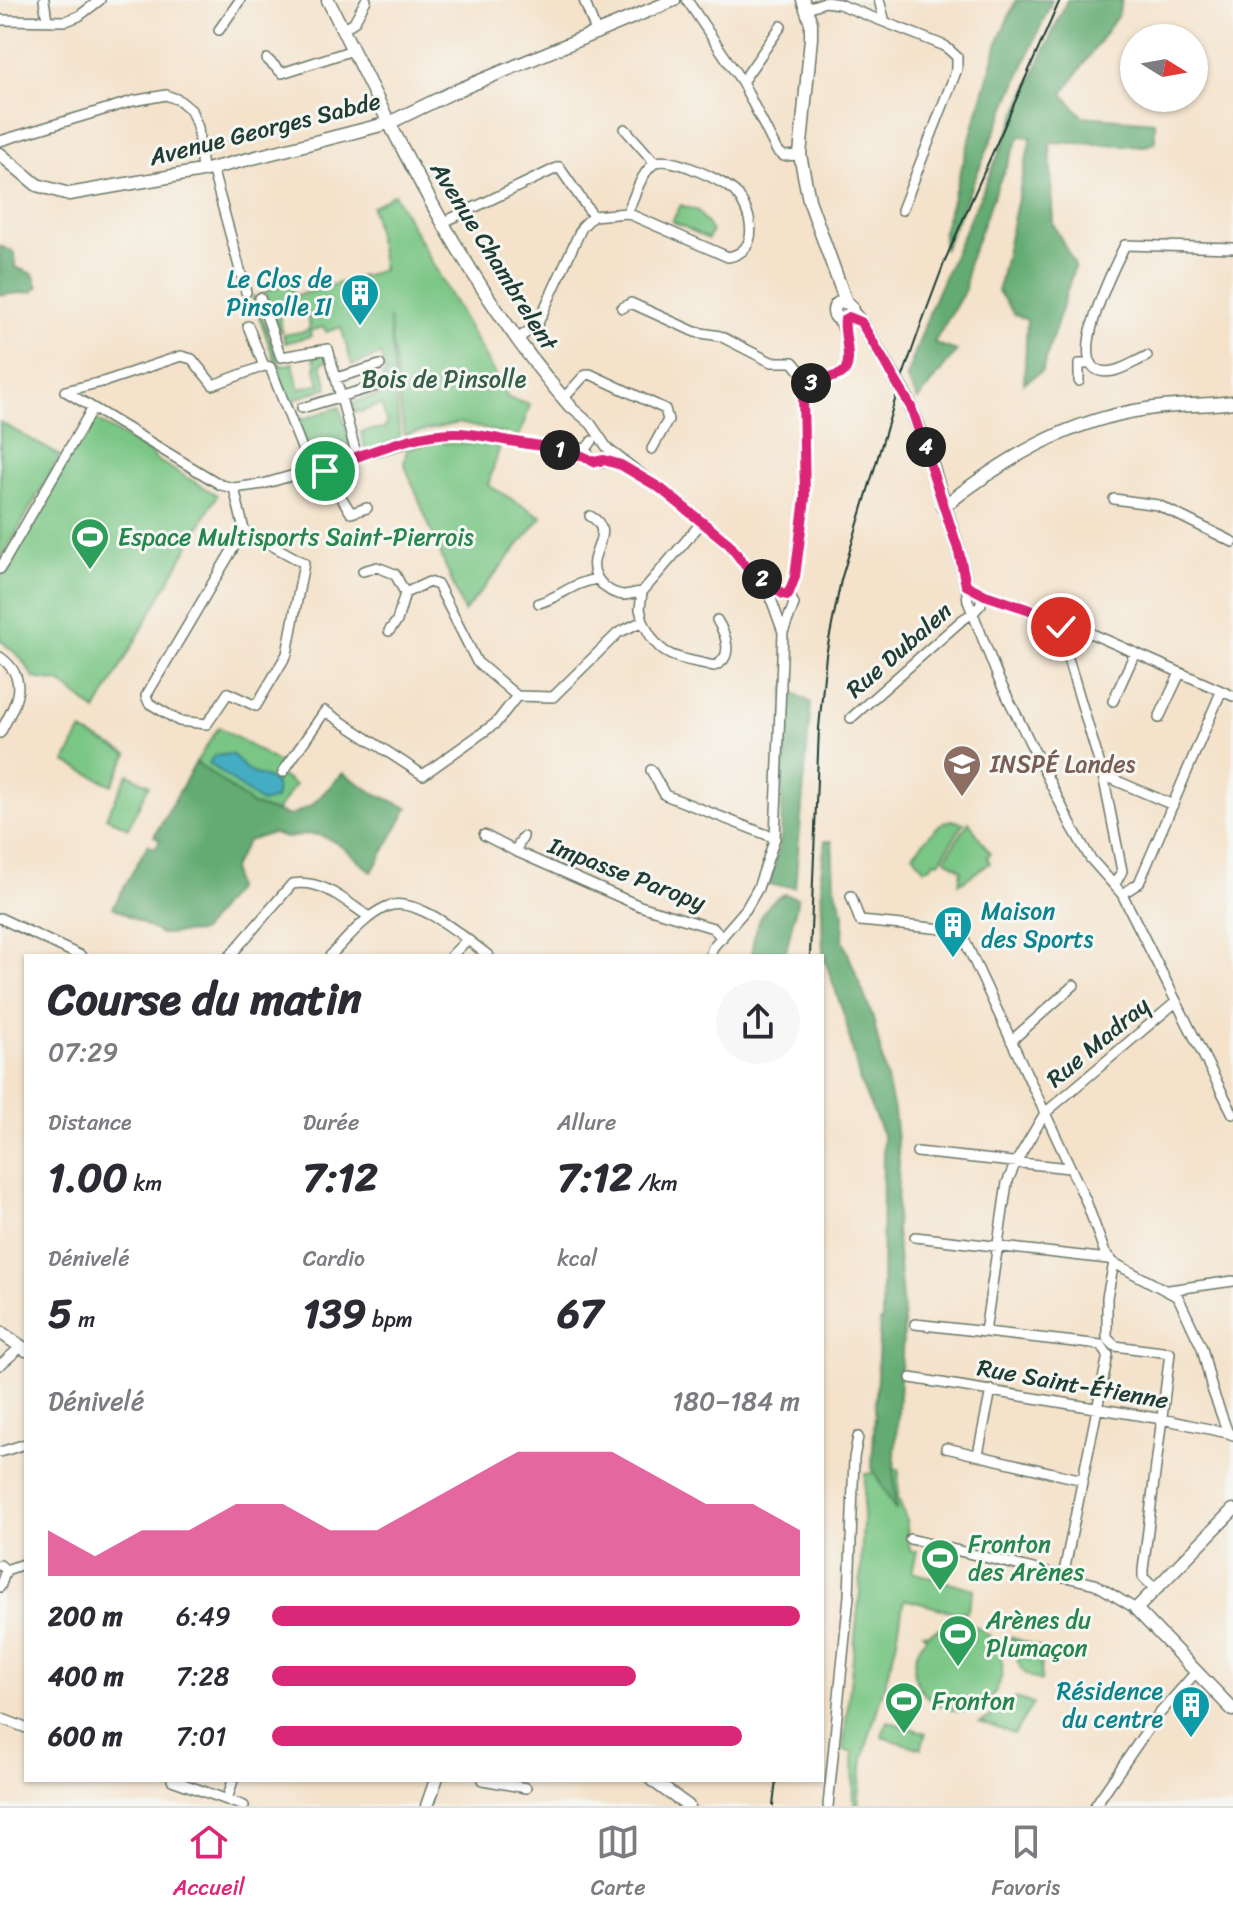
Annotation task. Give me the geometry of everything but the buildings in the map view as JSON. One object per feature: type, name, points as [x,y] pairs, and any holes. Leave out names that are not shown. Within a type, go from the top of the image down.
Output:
[{"type":"street","points":[[44,0],[47,20]]},
{"type":"street","points":[[0,20],[73,19],[100,0]]},
{"type":"street","points":[[219,30],[240,0]]},
{"type":"street","name":"Avenue Chambrelent","points":[[328,0],[389,123],[444,222],[516,340],[581,420],[596,447],[660,488],[703,521],[729,544],[773,601]]},
{"type":"street","points":[[343,29],[354,22],[366,0]]},
{"type":"street","points":[[584,0],[597,34]]},
{"type":"street","name":"Avenue Georges Sabde","points":[[0,154],[37,185],[69,194],[207,170],[389,123],[451,93],[597,34],[654,4],[674,0]]},
{"type":"street","points":[[687,0],[742,82],[777,151],[784,156],[800,155]]},
{"type":"street","points":[[879,0],[885,22]]},
{"type":"street","points":[[810,383],[841,374],[848,361],[846,313],[809,200],[800,155],[811,38],[805,4],[841,2],[945,46],[952,50],[958,62],[902,210]]},
{"type":"street","points":[[742,82],[781,26]]},
{"type":"street","points":[[267,59],[282,73],[353,50]]},
{"type":"street","points":[[0,141],[133,101],[166,95],[179,100],[191,110],[198,128],[207,170],[246,292]]},
{"type":"street","points":[[625,129],[655,163]]},
{"type":"street","points":[[516,340],[537,325],[582,227],[593,216],[627,213],[725,256],[740,254],[750,244],[751,227],[745,206],[733,191],[673,161],[655,163],[647,172],[627,213]]},
{"type":"street","points":[[444,222],[559,167],[593,216]]},
{"type":"street","points":[[1092,364],[1089,332],[1097,306],[1125,245],[1233,248]]},
{"type":"street","points":[[260,298],[281,357],[328,349],[357,457]]},
{"type":"street","points":[[622,308],[631,303],[648,308],[695,332],[720,336],[771,362],[793,362],[810,383]]},
{"type":"street","points":[[846,313],[908,400],[927,449],[959,552],[968,601],[999,680],[1071,825],[1090,858],[1122,894],[1233,1114]]},
{"type":"street","points":[[248,326],[264,366]]},
{"type":"street","points":[[244,530],[304,563],[287,654],[256,706],[228,693],[207,724],[179,721],[149,703],[146,696],[244,530],[234,488],[199,474],[65,391],[181,356],[192,359],[213,385],[264,366],[270,367],[311,471]]},
{"type":"street","points":[[1079,381],[1079,364],[1092,364],[1099,369],[1113,371],[1147,356]]},
{"type":"street","points":[[336,378],[380,365]]},
{"type":"street","points":[[566,403],[584,376],[590,374],[665,409],[668,420],[652,449]]},
{"type":"street","points":[[783,632],[773,609],[773,601],[785,595],[795,577],[805,498],[802,402],[810,383]]},
{"type":"street","points":[[302,408],[379,385]]},
{"type":"street","points":[[942,502],[1005,461],[1080,425],[1142,409],[1233,405]]},
{"type":"street","points":[[0,569],[92,409]]},
{"type":"street","name":"Avenue Chambrelent","points":[[234,488],[323,468],[441,433],[459,432],[554,447],[596,447]]},
{"type":"street","points":[[596,447],[604,460]]},
{"type":"street","name":"Avenue Chambrelent","points":[[596,447],[594,462],[604,460],[621,465],[660,488]]},
{"type":"street","points":[[323,468],[351,513],[367,508]]},
{"type":"street","points":[[1114,499],[1158,505],[1233,542]]},
{"type":"street","points":[[590,516],[598,520],[601,527],[602,541],[594,564],[597,579],[610,590],[623,595],[642,592]]},
{"type":"street","points":[[703,521],[642,592],[640,609],[651,639],[661,651],[714,666],[723,662],[727,653],[724,631],[717,620]]},
{"type":"street","points":[[363,571],[377,567],[395,574],[405,593],[397,621],[389,631]]},
{"type":"street","name":"Avenue Chambrelent","points":[[748,569],[785,595]]},
{"type":"street","points":[[539,603],[574,585],[597,579]]},
{"type":"street","points":[[405,593],[429,582],[438,585],[477,662],[517,696],[553,697],[618,633],[643,621]]},
{"type":"street","points":[[966,585],[981,594],[1063,621],[1233,696]]},
{"type":"street","points":[[973,613],[981,604],[981,594]]},
{"type":"street","points":[[711,952],[746,909],[758,888],[775,838],[783,632],[794,604],[785,595]]},
{"type":"street","name":"Rue Dubalen","points":[[851,718],[973,613]]},
{"type":"street","points":[[777,614],[790,614]]},
{"type":"street","points":[[1063,621],[1060,632],[1103,775],[1122,871],[1115,884]]},
{"type":"street","points":[[1113,701],[1135,653]]},
{"type":"street","points":[[0,657],[16,677],[18,690],[16,704],[0,733]]},
{"type":"street","points":[[1159,718],[1180,673]]},
{"type":"street","points":[[1122,894],[1139,883],[1221,692]]},
{"type":"street","points":[[283,772],[325,711],[423,775],[496,723],[517,696]]},
{"type":"street","points":[[651,770],[665,795],[775,838]]},
{"type":"street","points":[[1103,775],[1173,805]]},
{"type":"street","name":"Impasse Paropy","points":[[484,835],[640,906],[713,928],[722,938]]},
{"type":"street","name":"Impasse Paropy","points":[[515,851],[523,837]]},
{"type":"street","points":[[232,954],[292,884],[316,884],[332,891],[369,917]]},
{"type":"street","points":[[851,896],[860,921],[954,930],[963,937],[1086,1201],[1105,1253],[1114,1263]]},
{"type":"street","points":[[332,954],[369,917],[387,906],[403,902],[441,921],[486,954]]},
{"type":"street","points":[[0,918],[77,954]]},
{"type":"street","points":[[453,954],[467,940]]},
{"type":"street","points":[[1011,1041],[1074,985]]},
{"type":"street","name":"Rue Madray","points":[[985,1332],[1007,1183],[1016,1162],[1045,1113],[1176,1002]]},
{"type":"street","points":[[917,1152],[1069,1168]]},
{"type":"street","points":[[915,1237],[1106,1258],[1169,1290],[1178,1297],[1202,1348],[1212,1389],[1231,1434]]},
{"type":"street","points":[[1108,1355],[1104,1342],[1107,1297],[1114,1263]]},
{"type":"street","points":[[1169,1290],[1233,1281]]},
{"type":"street","points":[[915,1324],[1104,1342],[1170,1353],[1143,1570],[1143,1577],[1154,1588]]},
{"type":"street","points":[[0,1332],[24,1348],[0,1365]]},
{"type":"street","points":[[1063,1577],[1108,1355],[1115,1346]]},
{"type":"street","name":"Rue Saint-Étienne","points":[[911,1378],[1162,1419],[1231,1434]]},
{"type":"street","points":[[978,1454],[991,1390]]},
{"type":"street","points":[[828,1806],[849,1596],[854,1458],[858,1437]]},
{"type":"street","points":[[0,1452],[24,1445]]},
{"type":"street","points":[[946,1448],[1083,1480]]},
{"type":"street","points":[[1136,1609],[1233,1510]]},
{"type":"street","points":[[910,1539],[1095,1584],[1136,1609],[1228,1705],[1233,1691]]},
{"type":"street","points":[[0,1587],[3,1567],[24,1563]]},
{"type":"street","points":[[1095,1806],[1154,1720],[1196,1672]]},
{"type":"street","points":[[0,1718],[24,1727]]},
{"type":"street","points":[[227,1800],[232,1782]]},
{"type":"street","points":[[427,1806],[435,1782]]},
{"type":"street","points":[[494,1782],[526,1788]]},
{"type":"street","points":[[655,1782],[688,1806]]},
{"type":"street","points":[[188,1783],[244,1806]]},
{"type":"green space","points":[[1016,0],[1052,0],[944,250],[943,231],[999,39]]},
{"type":"green space","points":[[1067,0],[1122,0],[1118,15],[1063,94],[1082,116],[1155,122],[1155,143],[1145,146],[1050,142],[1053,224],[1075,265],[1042,371],[1024,383],[1027,320],[1014,314],[998,291],[1031,137],[1020,136],[968,263],[965,290],[934,343],[957,351],[918,400],[906,378],[933,302]]},
{"type":"green space","name":"Bois de Pinsolle","points":[[394,194],[508,398],[530,405],[519,437],[459,423],[404,435],[389,318],[400,439],[366,451],[361,432],[387,425],[382,406],[356,413],[352,403],[387,392],[381,355],[352,365],[341,327],[326,332],[324,327],[310,331],[311,336],[285,343],[283,335],[306,331],[310,327],[305,309],[279,313],[280,332],[264,292],[289,282],[295,296],[383,270],[372,207]]},
{"type":"green space","points":[[681,205],[698,211],[712,231],[708,239],[672,221]]},
{"type":"green space","points":[[0,246],[15,253],[15,267],[33,274],[38,287],[32,292],[0,295]]},
{"type":"green space","points":[[254,296],[281,366],[293,363],[299,389],[320,384],[313,358],[325,353],[328,360],[321,364],[328,387],[293,400],[300,420],[340,407],[350,445],[342,447],[345,456],[317,465],[310,459]]},
{"type":"green space","name":"Espace Multisports Saint-Pierrois","points":[[95,419],[217,495],[96,711],[60,682],[34,678],[20,657],[0,640],[0,579],[91,420]]},
{"type":"green space","points":[[0,422],[60,456],[1,560],[0,559]]},
{"type":"green space","name":"Bois de Pinsolle","points":[[438,442],[500,446],[488,485],[542,517],[464,612],[404,463],[407,449]]},
{"type":"green space","points":[[785,687],[811,703],[795,887],[770,885],[781,837]]},
{"type":"green space","points":[[219,727],[284,766],[278,774],[295,785],[276,812],[253,805],[196,762]]},
{"type":"green space","points":[[81,731],[128,754],[112,785],[65,762]]},
{"type":"green space","points":[[196,762],[253,805],[290,816],[312,805],[343,773],[374,793],[408,808],[372,872],[343,848],[319,835],[289,838],[273,833],[248,841],[232,868],[235,889],[201,932],[161,934],[113,907],[148,844],[155,848],[160,840],[154,836]]},
{"type":"green space","points":[[128,774],[149,785],[128,828],[106,817]]},
{"type":"green space","points":[[951,820],[964,823],[939,862],[934,861],[932,866],[924,869],[913,854],[934,830]]},
{"type":"green space","points":[[969,822],[989,852],[987,857],[990,863],[959,884],[961,870],[945,858]]},
{"type":"green space","points":[[825,841],[832,841],[834,884],[844,914],[843,940],[873,1018],[894,1111],[899,1161],[896,1230],[904,1323],[894,1470],[896,1511],[872,1468],[882,1321],[883,1135],[860,1082],[845,1018],[823,954],[821,874]]},
{"type":"green space","points":[[784,894],[798,898],[785,954],[751,954],[756,928],[764,912]]},
{"type":"green space","points":[[899,1469],[898,1497],[906,1520],[910,1551],[917,1551],[912,1572],[974,1589],[967,1612],[953,1612],[904,1599],[896,1645],[863,1758],[858,1806],[854,1806],[853,1752],[843,1751],[860,1591],[865,1474]]},
{"type":"green space","name":"Arènes du Plumaçon","points":[[958,1623],[986,1633],[995,1642],[1002,1661],[999,1684],[987,1702],[971,1710],[953,1710],[937,1704],[923,1692],[915,1676],[915,1658],[926,1637],[923,1633]]},
{"type":"green space","points":[[1010,1637],[1042,1648],[1041,1681],[1026,1674],[1019,1665]]},
{"type":"green space","points":[[1016,1698],[1033,1704],[1014,1734],[980,1722],[990,1717]]},
{"type":"green space","name":"Fronton","points":[[887,1721],[926,1733],[921,1749],[882,1737]]},
{"type":"water","points":[[231,754],[246,769],[273,781],[277,791],[275,799],[262,803],[209,763],[214,756]]},
{"type":"railway","points":[[810,954],[819,728],[826,655],[841,580],[898,390],[946,258],[1060,0]]},
{"type":"railway","points":[[773,1806],[776,1782]]},
{"type":"place","name":"Le Clos de Pinsolle II","points":[[360,327]]},
{"type":"place","name":"Espace Multisports Saint-Pierrois","points":[[90,571]]},
{"type":"place","name":"INSPÉ Landes","points":[[962,798]]},
{"type":"place","name":"Maison des Sports","points":[[953,959]]},
{"type":"place","name":"Fronton des Arènes","points":[[940,1592]]},
{"type":"place","name":"Arènes du Plumaçon","points":[[958,1668]]},
{"type":"place","name":"Fronton","points":[[904,1735]]},
{"type":"place","name":"Résidence du centre","points":[[1191,1739]]},
{"type":"route","points":[[325,471],[323,468],[414,439],[459,432],[554,447],[594,462],[604,460],[621,465],[660,488],[729,544],[748,569],[788,595],[795,577],[805,498],[803,396],[810,383],[841,374],[846,369],[848,361],[843,329],[845,319],[849,317],[861,322],[908,400],[927,449],[966,585],[976,592],[1063,621],[1061,627]]}]
